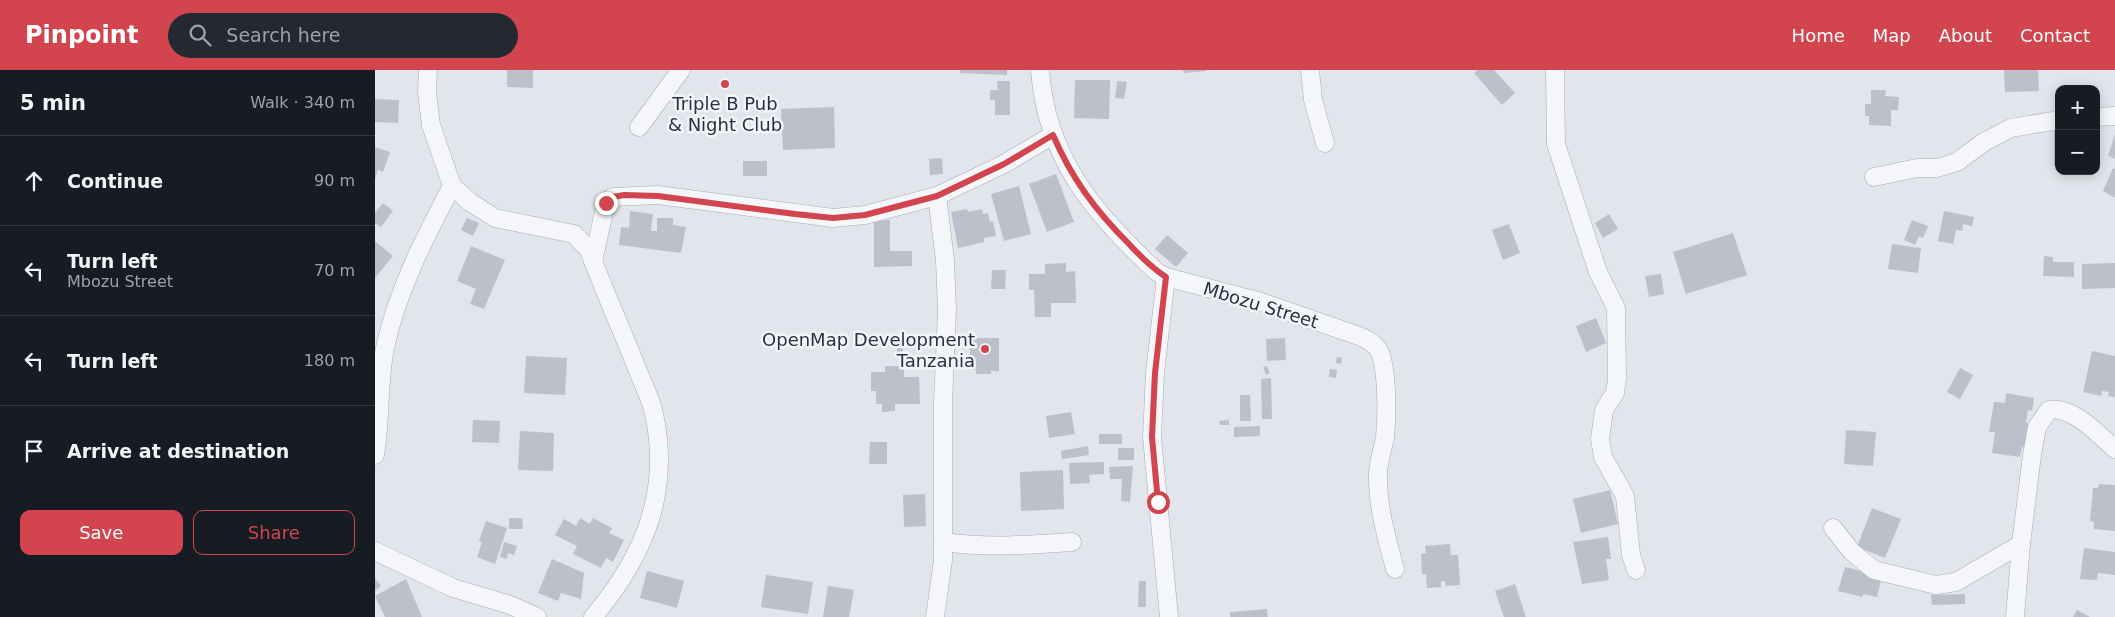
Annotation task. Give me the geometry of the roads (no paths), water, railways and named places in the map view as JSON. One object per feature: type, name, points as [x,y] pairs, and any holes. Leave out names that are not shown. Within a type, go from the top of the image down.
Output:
[{"type":"street","points":[[428,70],[427,92],[431,125],[452,186],[470,202],[495,218],[574,234],[589,250],[654,413],[661,470],[654,504],[640,550],[611,596],[593,617]]},
{"type":"street","points":[[639,127],[681,70]]},
{"type":"street","name":"Mbozu Street","points":[[1040,70],[1041,85],[1053,135],[1064,159],[1088,200],[1137,253],[1166,277],[1269,305],[1359,336],[1371,342],[1378,350],[1382,360],[1384,384],[1385,436],[1377,477],[1380,512],[1395,569]]},
{"type":"street","points":[[1310,70],[1313,100],[1325,143]]},
{"type":"street","points":[[1555,70],[1556,144],[1599,272],[1616,308],[1617,379],[1615,393],[1603,410],[1600,439],[1603,457],[1625,496],[1631,555],[1636,570]]},
{"type":"street","points":[[2100,117],[2115,116]]},
{"type":"street","points":[[1873,176],[1917,168],[1937,168],[1957,162],[1984,142],[2011,128],[2055,121]]},
{"type":"street","points":[[593,260],[606,203],[613,197],[658,196],[833,218],[865,215],[937,196],[1004,164],[1053,135]]},
{"type":"street","points":[[375,455],[385,350],[393,314],[419,251],[452,186]]},
{"type":"street","points":[[935,617],[943,560],[943,403],[947,311],[945,260],[937,196]]},
{"type":"street","points":[[1166,277],[1155,373],[1152,437],[1169,617]]},
{"type":"street","points":[[2015,617],[2021,544],[2037,427],[2049,410],[2061,410],[2079,420],[2115,449]]},
{"type":"street","points":[[1833,528],[1852,552],[1874,570],[1936,585],[1956,582],[2021,544]]},
{"type":"street","points":[[943,542],[973,546],[1029,546],[1072,542]]},
{"type":"street","points":[[375,551],[453,588],[510,605],[537,617]]},
{"type":"place","name":"Triple B Pub & Night Club","points":[[725,84]]},
{"type":"place","name":"OpenMap Development Tanzania","points":[[985,349]]}]
